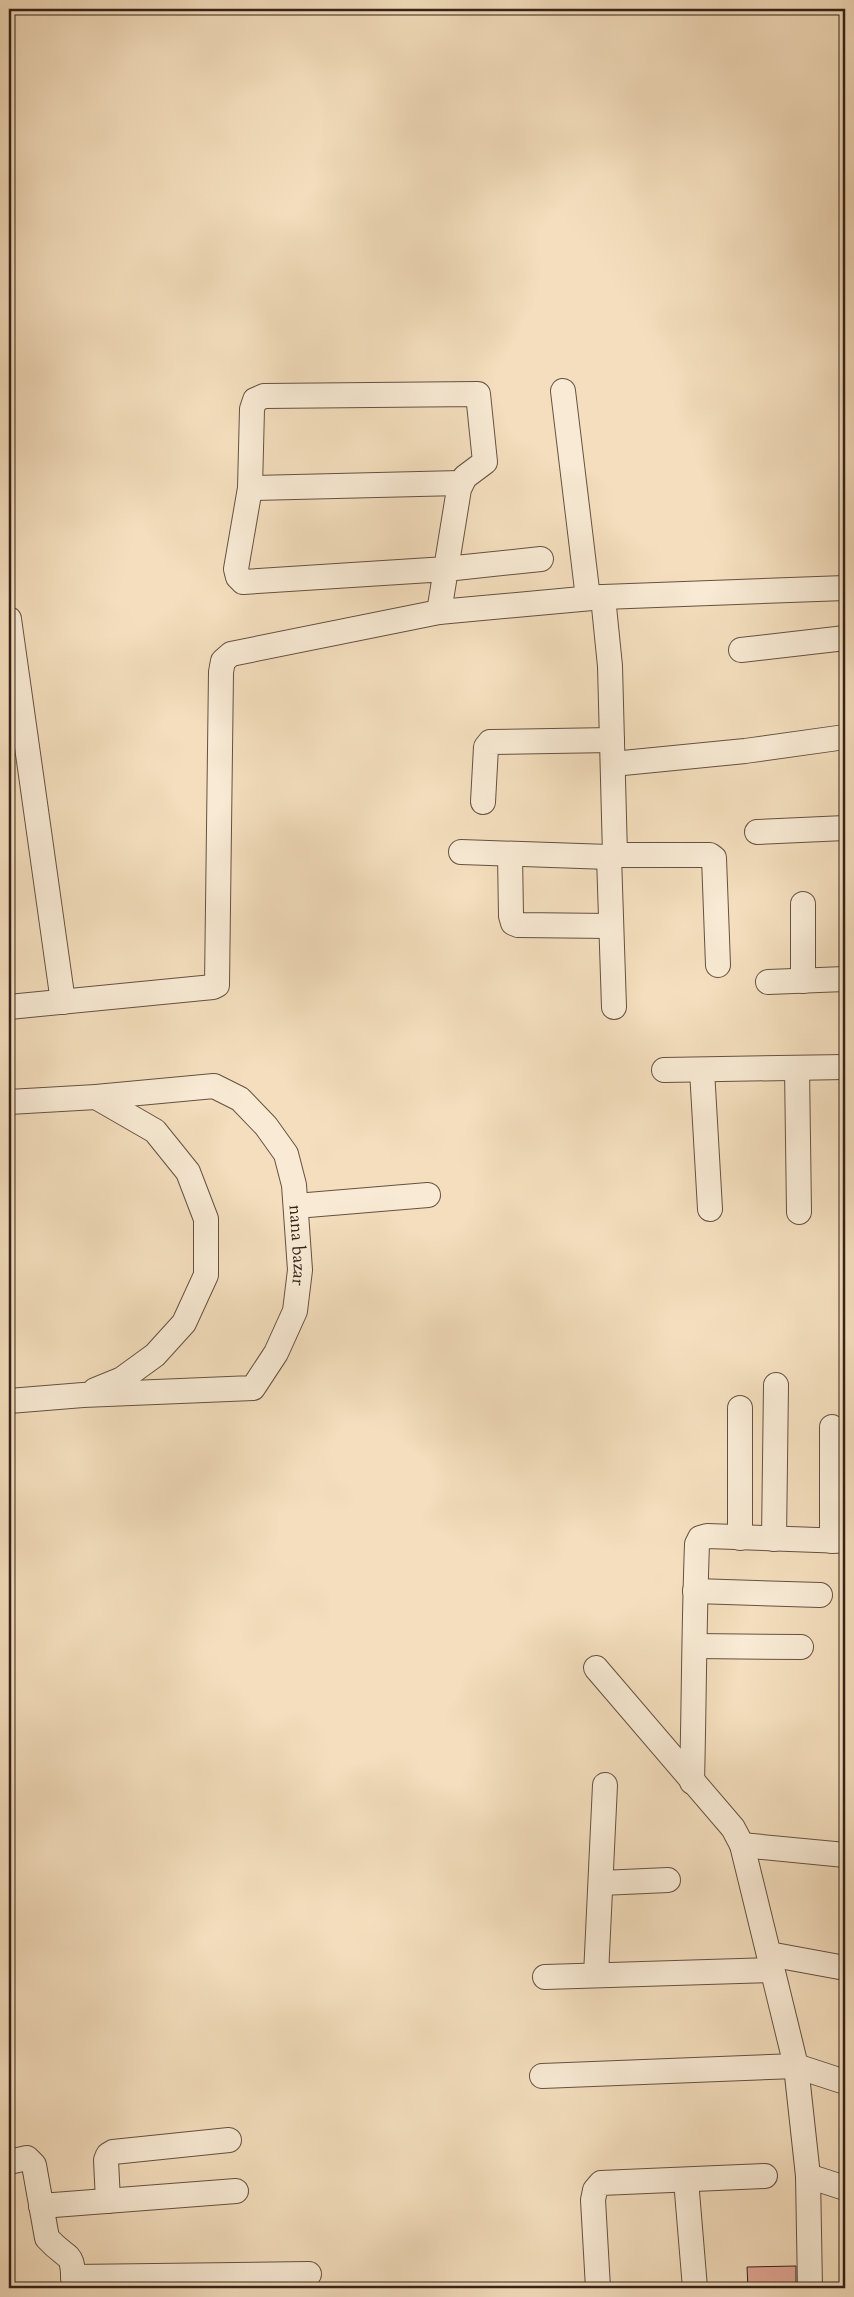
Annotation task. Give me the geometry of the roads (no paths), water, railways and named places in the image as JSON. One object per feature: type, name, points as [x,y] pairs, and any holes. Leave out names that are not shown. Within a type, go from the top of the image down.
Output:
[{"type":"street","points":[[563,391],[595,598],[610,666],[613,764],[611,926],[614,1008]]},
{"type":"street","points":[[250,488],[460,483],[485,462],[478,394],[264,396],[255,400],[252,409],[250,488],[236,568],[238,578],[243,582],[249,583],[541,559]]},
{"type":"street","points":[[439,612],[460,483]]},
{"type":"street","points":[[9,1007],[213,987],[217,985],[221,672],[224,661],[231,654],[439,612],[595,598],[845,588]]},
{"type":"street","points":[[9,619],[63,1002]]},
{"type":"street","points":[[742,650],[845,638]]},
{"type":"street","points":[[613,764],[746,751],[845,738]]},
{"type":"street","points":[[483,802],[486,747],[490,742],[612,740]]},
{"type":"street","points":[[757,832],[845,828]]},
{"type":"street","points":[[461,852],[612,856],[710,855],[714,858],[718,965]]},
{"type":"street","points":[[510,854],[511,916],[513,923],[611,926]]},
{"type":"street","points":[[803,904],[803,981]]},
{"type":"street","points":[[768,982],[845,979]]},
{"type":"street","points":[[664,1070],[845,1067]]},
{"type":"street","points":[[797,1068],[799,1212]]},
{"type":"street","points":[[702,1070],[710,1209]]},
{"type":"street","name":"nana bazar","points":[[9,1102],[96,1097],[214,1086],[240,1099],[266,1126],[286,1154],[294,1185],[300,1270],[295,1311],[276,1353],[253,1388],[10,1400]]},
{"type":"street","points":[[83,1395],[122,1378],[155,1355],[184,1323],[206,1275],[206,1219],[188,1172],[155,1130],[96,1097]]},
{"type":"street","points":[[296,1206],[428,1194]]},
{"type":"street","points":[[774,1539],[776,1385]]},
{"type":"street","points":[[740,1408],[740,1538]]},
{"type":"street","points":[[692,1782],[697,1544],[700,1538],[707,1536],[838,1541],[832,1427]]},
{"type":"street","points":[[695,1591],[820,1595]]},
{"type":"street","points":[[696,1646],[801,1647]]},
{"type":"street","points":[[596,1668],[733,1828],[742,1845],[796,2066],[808,2176],[810,2288]]},
{"type":"street","points":[[596,1975],[605,1785]]},
{"type":"street","points":[[742,1845],[845,1855]]},
{"type":"street","points":[[601,1883],[668,1880]]},
{"type":"street","points":[[545,1977],[770,1962],[845,1968]]},
{"type":"street","points":[[542,2076],[796,2066],[845,2082]]},
{"type":"street","points":[[108,2201],[106,2160],[108,2155],[113,2152],[229,2140]]},
{"type":"street","points":[[9,2162],[27,2158],[34,2165],[47,2238],[68,2254],[72,2260],[74,2282],[309,2274]]},
{"type":"street","points":[[598,2288],[594,2190],[601,2183],[765,2176]]},
{"type":"street","points":[[808,2176],[845,2188]]},
{"type":"street","points":[[686,2180],[695,2288]]},
{"type":"street","points":[[40,2206],[236,2191]]}]
